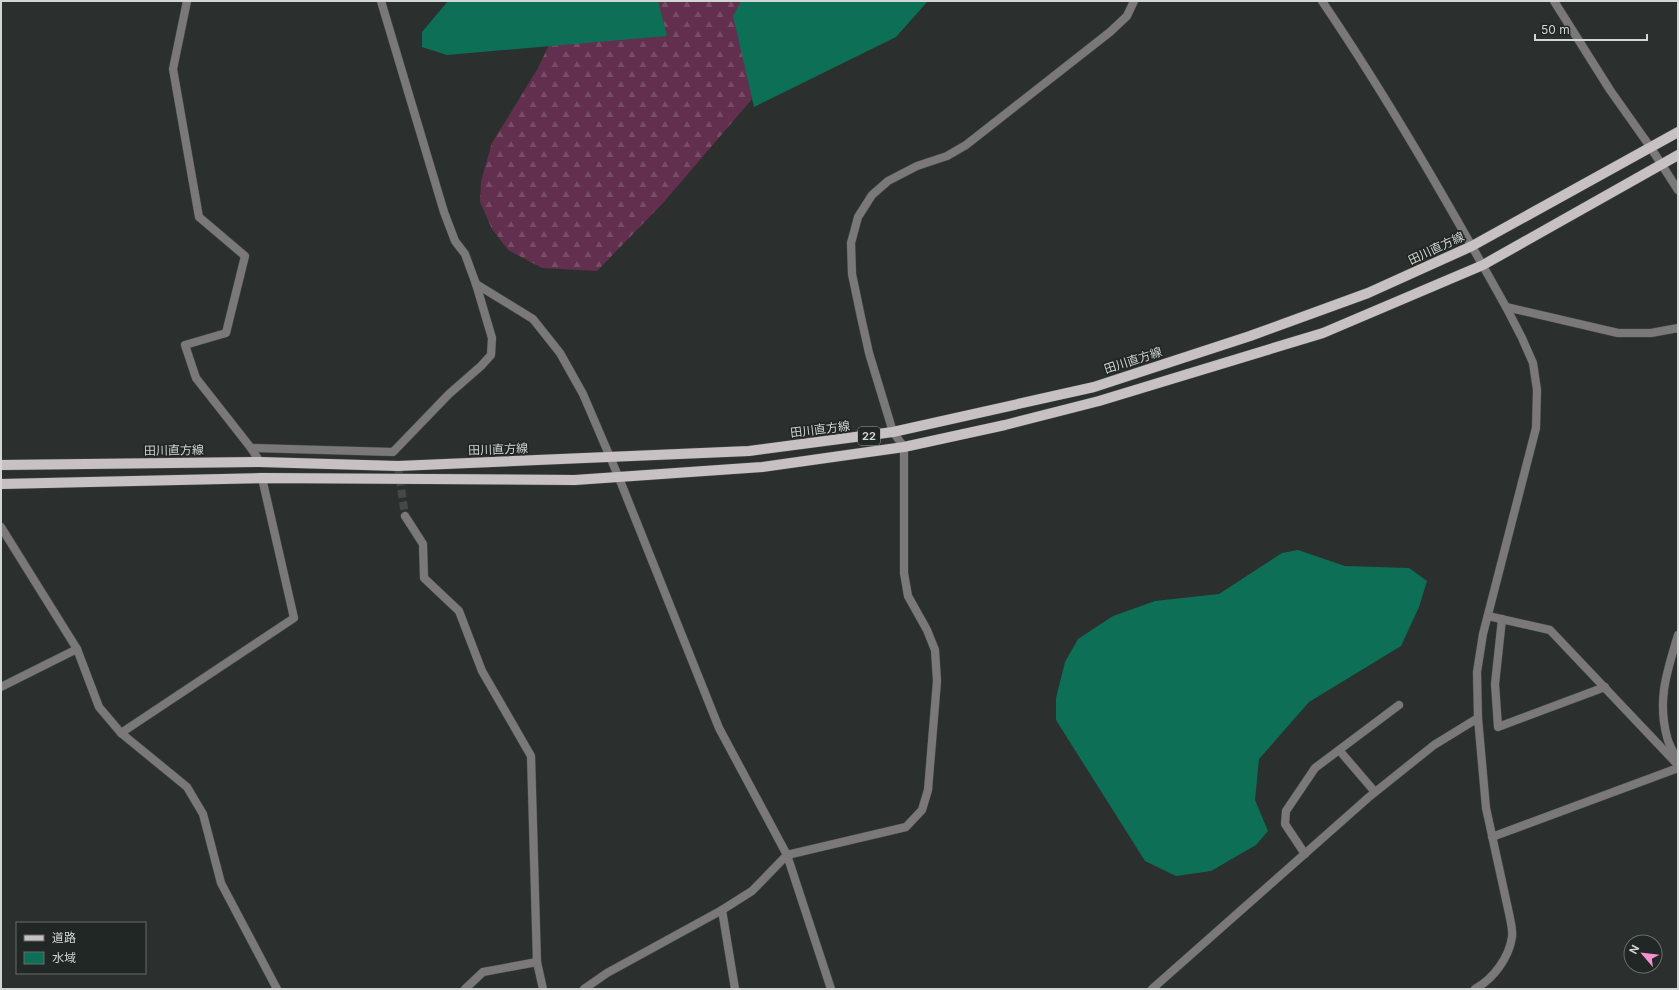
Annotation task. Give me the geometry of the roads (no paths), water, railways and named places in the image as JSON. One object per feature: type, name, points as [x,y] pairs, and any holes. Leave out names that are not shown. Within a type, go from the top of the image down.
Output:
[{"type":"main road","name":"田川直方線","points":[[1,466],[260,462],[398,466],[610,458],[749,451],[893,432],[1101,384],[1250,336],[1368,293],[1472,246],[1678,132]]},
{"type":"main road","name":"22","points":[[1,484],[262,478],[575,480],[762,467],[904,447],[1005,425],[1100,401],[1323,333],[1483,265],[1678,155]]},
{"type":"street","points":[[187,1],[173,69],[199,217],[245,256],[226,333],[185,345],[196,378],[251,448],[260,462]]},
{"type":"street","points":[[251,448],[393,452],[449,394],[481,366],[491,355],[492,338],[476,284],[465,254],[455,241],[444,212],[381,1]]},
{"type":"street","points":[[584,989],[607,974],[722,910],[752,891],[786,855],[906,827],[922,810],[928,790],[937,681],[935,650],[927,630],[908,596],[904,573],[904,447],[893,432],[869,353],[852,274],[851,243],[858,216],[872,195],[888,181],[917,166],[947,156],[966,145],[979,135],[1110,32],[1126,16],[1134,1]]},
{"type":"street","points":[[1322,1],[1363,61],[1472,246],[1506,307],[1533,363],[1537,390],[1536,428],[1483,634],[1477,672],[1478,718],[1486,808],[1510,918],[1512,937],[1507,954],[1497,970],[1484,984],[1475,989]]},
{"type":"street","points":[[1554,1],[1610,90],[1651,148],[1678,190]]},
{"type":"street","points":[[476,284],[532,319],[560,353],[583,394],[619,478],[719,728],[786,855],[831,989]]},
{"type":"street","points":[[1506,307],[1618,333],[1652,332],[1678,328]]},
{"type":"street","points":[[393,452],[398,466]]},
{"type":"street","points":[[121,733],[294,618],[262,478]]},
{"type":"street","points":[[405,516],[423,544],[424,578],[459,611],[482,670],[531,756],[537,962],[543,989]]},
{"type":"street","points":[[1,527],[77,649],[99,707],[121,733],[186,787],[204,814],[221,883],[277,989]]},
{"type":"street","points":[[1488,616],[1550,630],[1678,763]]},
{"type":"street","points":[[1502,619],[1495,684],[1498,727],[1605,687]]},
{"type":"street","points":[[1678,635],[1666,673],[1662,703],[1667,738],[1678,763]]},
{"type":"street","points":[[1,687],[77,649]]},
{"type":"street","points":[[1306,854],[1285,824],[1286,811],[1315,768],[1398,705]]},
{"type":"street","points":[[1152,989],[1375,792],[1434,745],[1478,718]]},
{"type":"street","points":[[1339,750],[1375,792]]},
{"type":"street","points":[[1492,837],[1678,768]]},
{"type":"street","points":[[722,910],[735,989]]},
{"type":"street","points":[[465,989],[483,972],[537,962]]},
{"type":"water","points":[[448,1],[658,1],[667,36],[447,55],[422,47],[422,32]]},
{"type":"water","points":[[741,1],[928,1],[896,37],[754,107],[733,16]]},
{"type":"water","points":[[1298,550],[1345,566],[1409,568],[1427,581],[1419,607],[1401,646],[1309,702],[1259,759],[1255,800],[1268,831],[1256,845],[1211,871],[1176,876],[1145,861],[1056,720],[1056,698],[1065,662],[1078,639],[1113,616],[1155,601],[1219,594],[1282,553]]},
{"type":"tunnel","points":[[398,466],[405,516]]}]
